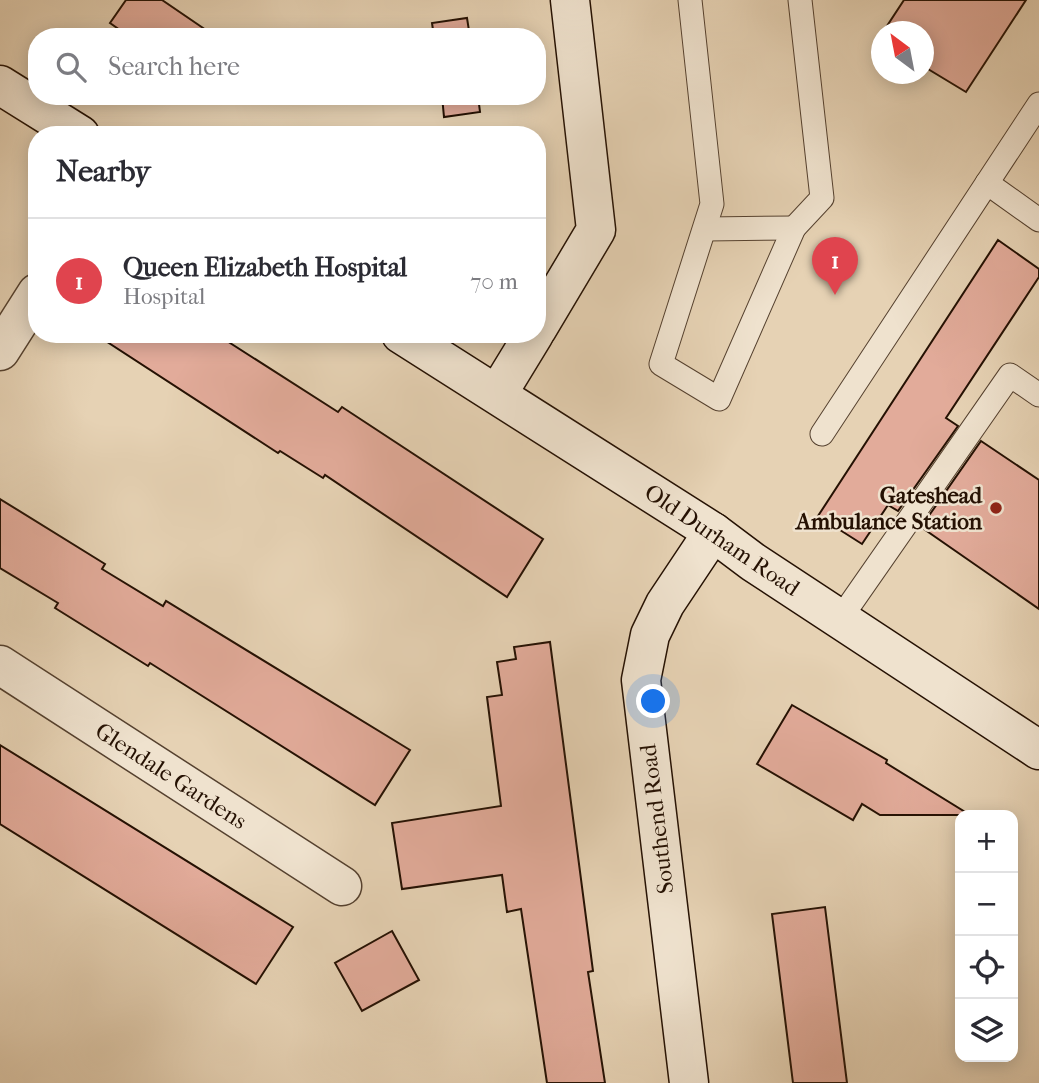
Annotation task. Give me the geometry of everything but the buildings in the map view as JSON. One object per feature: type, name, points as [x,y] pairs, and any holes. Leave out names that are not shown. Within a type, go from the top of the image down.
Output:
[{"type":"street","points":[[546,314],[596,230],[570,0]]},
{"type":"street","points":[[0,85],[28,102]]},
{"type":"street","points":[[32,105],[66,126]]},
{"type":"street","points":[[0,351],[28,307]]},
{"type":"street","name":"Old Durham Road","points":[[416,343],[713,532],[1039,750]]},
{"type":"street","points":[[498,393],[529,343]]},
{"type":"street","name":"Southend Road","points":[[689,1083],[641,680],[650,635],[664,604],[713,532]]},
{"type":"street","name":"Glendale Gardens","points":[[0,665],[342,886]]},
{"type":"lane","points":[[690,0],[712,204],[661,364],[719,399],[794,229],[822,198],[800,0]]},
{"type":"lane","points":[[822,434],[1039,104]]},
{"type":"lane","points":[[987,183],[1039,220]]},
{"type":"lane","points":[[706,229],[794,229]]},
{"type":"lane","points":[[840,619],[1010,375],[1039,395]]},
{"type":"place","name":"Queen Elizabeth Hospital","points":[[835,295]]},
{"type":"place","name":"Gateshead Ambulance Station","points":[[996,508]]}]
